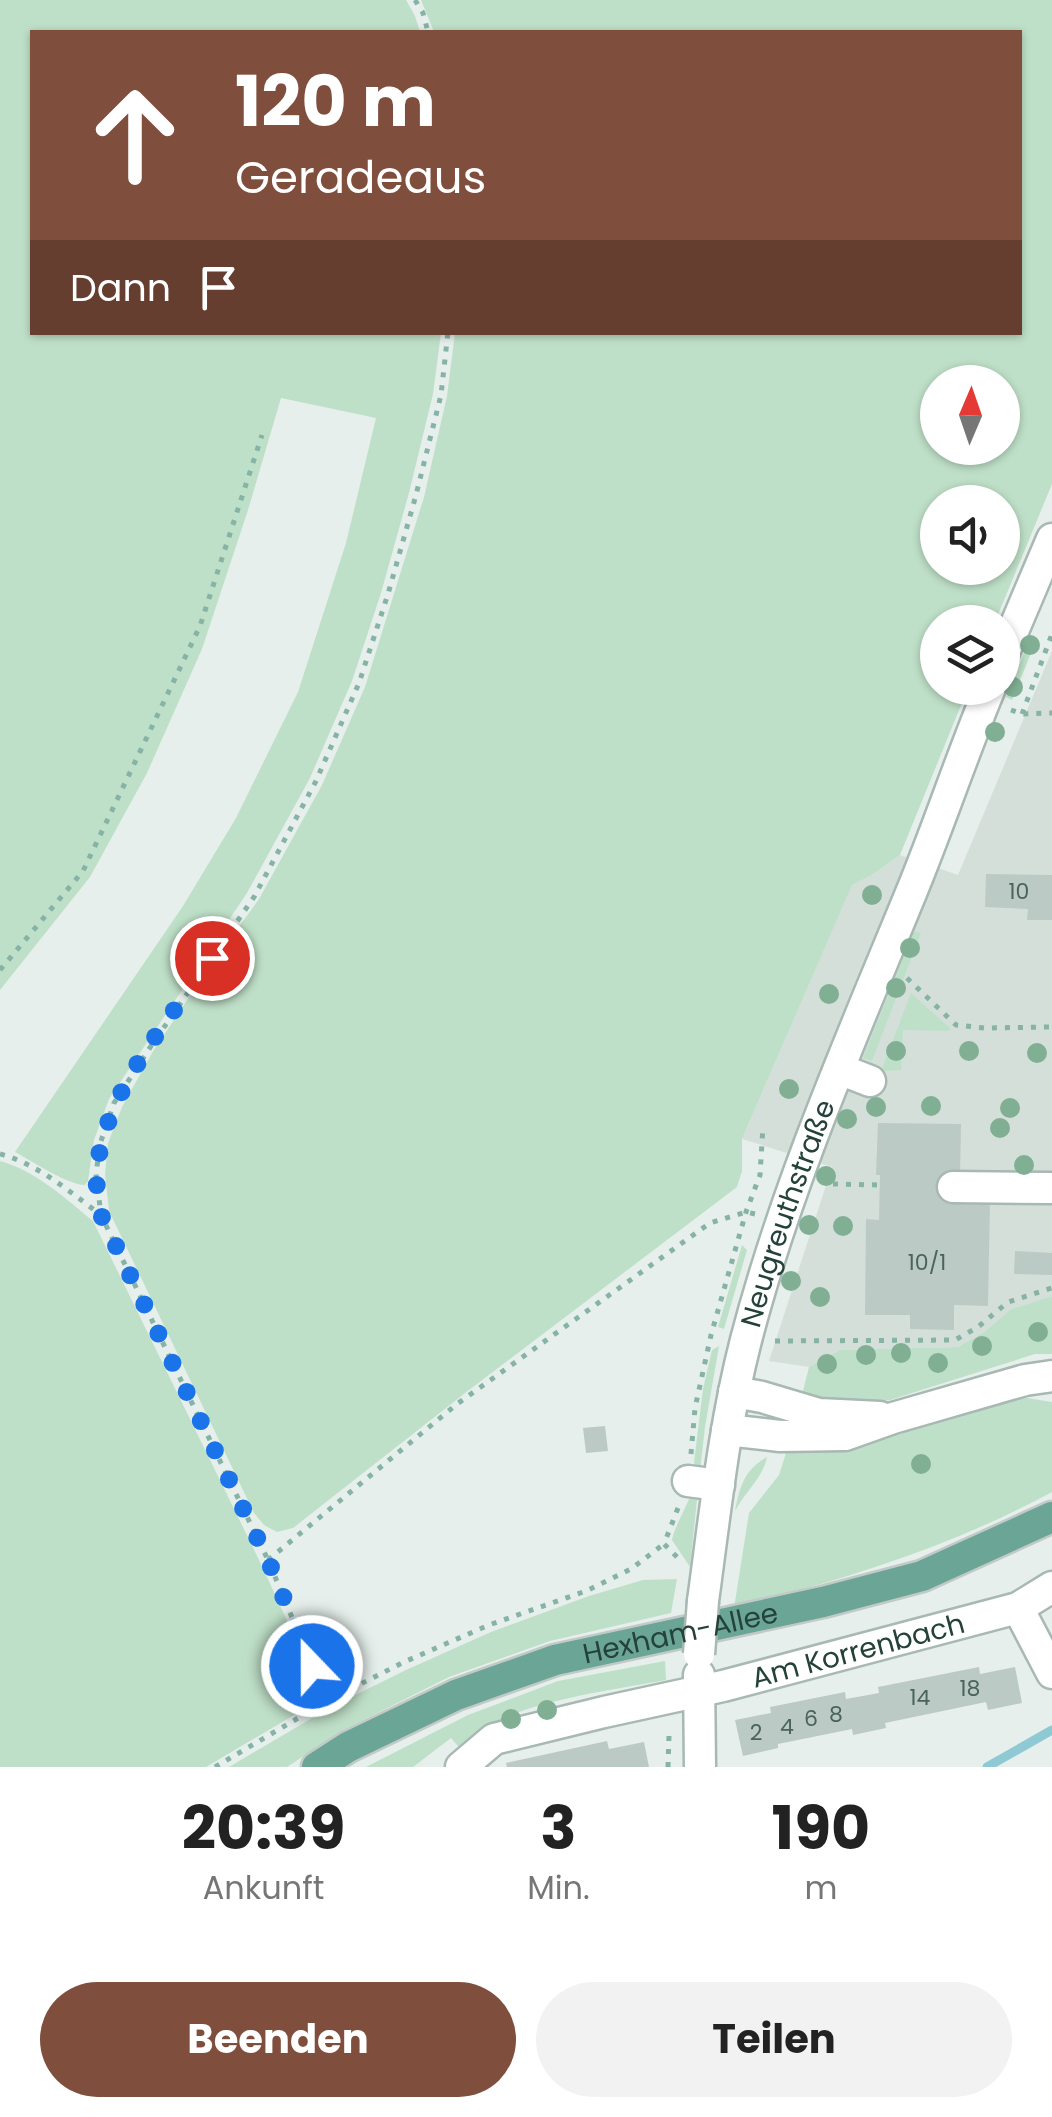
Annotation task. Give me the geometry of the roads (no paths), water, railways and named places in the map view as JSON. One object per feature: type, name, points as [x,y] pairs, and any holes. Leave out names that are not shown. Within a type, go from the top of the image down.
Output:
[{"type":"main road","name":"Hexham-Allee","points":[[317,1767],[348,1747],[456,1695],[555,1660],[824,1602],[922,1576],[1052,1517]]},
{"type":"street","points":[[1020,615],[1052,539]]},
{"type":"street","name":"Neugreuthstraße","points":[[700,1767],[698,1692],[704,1601],[727,1430],[746,1339],[782,1218],[983,705]]},
{"type":"street","points":[[839,1069],[870,1081]]},
{"type":"street","points":[[953,1187],[1052,1188]]},
{"type":"street","points":[[727,1430],[780,1436],[845,1436],[893,1418],[1043,1382]]},
{"type":"street","points":[[734,1392],[818,1414],[893,1418]]},
{"type":"street","points":[[688,1482],[719,1485]]},
{"type":"street","name":"Am Korrenbach","points":[[461,1767],[494,1740],[698,1692],[1018,1608],[1052,1587]]},
{"type":"street","points":[[1018,1608],[1052,1672]]},
{"type":"waterway","points":[[987,1767],[1052,1730]]}]
